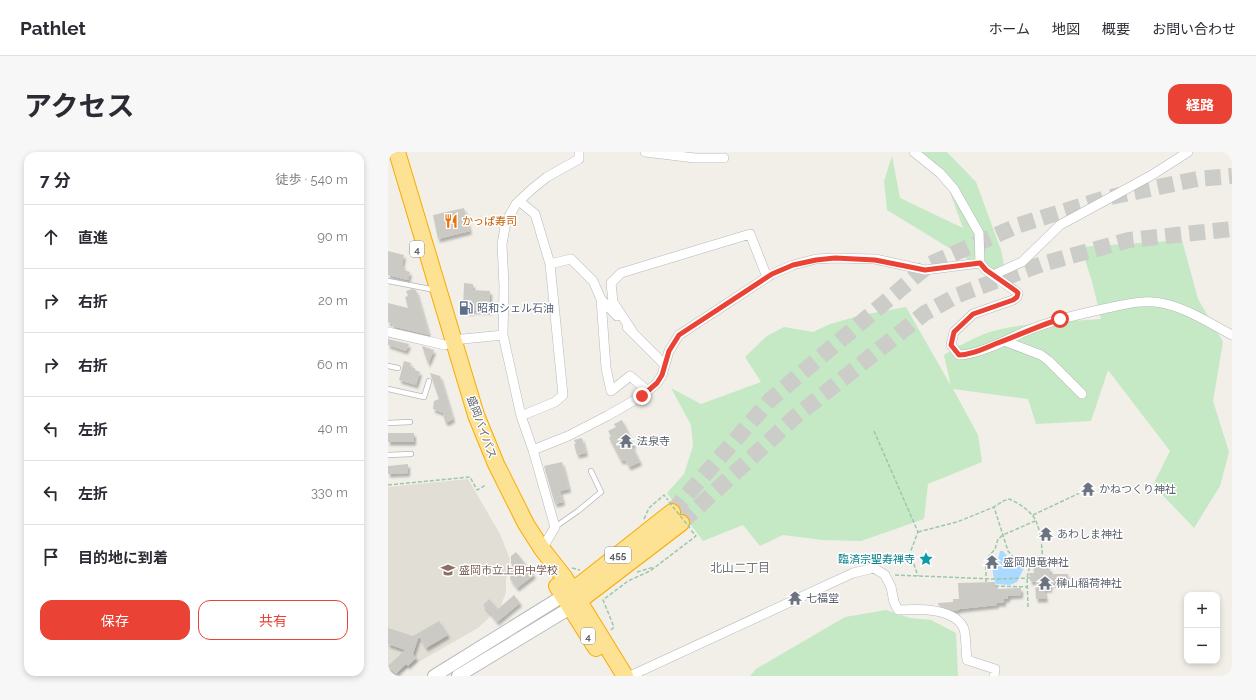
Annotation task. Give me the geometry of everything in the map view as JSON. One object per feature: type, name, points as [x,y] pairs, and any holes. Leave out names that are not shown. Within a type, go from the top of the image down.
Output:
[{"type":"highway","name":"盛岡バイパス","points":[[388,152],[430,289],[476,415],[496,464],[526,524],[542,549],[564,577],[572,599],[614,676]]},
{"type":"highway","name":"盛岡バイパス","points":[[397,152],[449,343],[484,460],[530,544],[572,599],[626,676]]},
{"type":"highway","name":"455","points":[[572,599],[678,516]]},
{"type":"street","points":[[542,549],[555,526],[534,450],[521,416],[504,335],[502,244],[506,222],[519,201],[547,177],[579,159],[579,152]]},
{"type":"street","points":[[645,152],[695,158],[724,158]]},
{"type":"street","points":[[914,152],[940,173],[954,189],[978,233],[980,263],[986,270],[1018,293],[1017,297],[1013,300],[973,314],[954,332],[951,345],[959,355],[966,355],[1060,319],[1128,304],[1149,302],[1165,303],[1190,312],[1232,335]]},
{"type":"street","points":[[993,275],[1022,262],[1060,225],[1152,175],[1188,152]]},
{"type":"street","points":[[519,201],[534,214],[550,264],[563,395],[555,402],[521,416]]},
{"type":"street","points":[[632,331],[613,302],[611,283],[622,273],[750,234],[767,277]]},
{"type":"street","points":[[550,264],[571,259],[593,282],[601,299],[665,365]]},
{"type":"street","points":[[534,450],[568,436],[642,396],[657,383],[662,375],[669,351],[679,335],[767,277],[793,265],[829,259],[875,260],[925,270],[980,263]]},
{"type":"street","points":[[601,299],[606,368],[611,391],[630,376],[648,391]]},
{"type":"street","points":[[388,332],[449,343],[504,335]]},
{"type":"street","points":[[1004,341],[1041,355],[1082,394]]},
{"type":"street","points":[[630,676],[853,573],[874,568],[885,575],[898,610],[925,609],[955,617],[964,629],[967,660],[995,669],[994,676]]},
{"type":"street","points":[[434,676],[572,599]]},
{"type":"street","points":[[458,676],[572,599]]},
{"type":"lane","points":[[388,281],[430,289]]},
{"type":"lane","points":[[388,366],[398,368]]},
{"type":"lane","points":[[388,389],[424,398],[429,381]]},
{"type":"lane","points":[[388,423],[410,422]]},
{"type":"lane","points":[[388,455],[411,454]]},
{"type":"lane","points":[[555,526],[578,511],[601,492],[591,471]]},
{"type":"path","points":[[874,432],[918,532],[910,553],[918,576]]},
{"type":"path","points":[[388,485],[470,477],[477,490],[486,485]]},
{"type":"path","points":[[1033,515],[1086,490]]},
{"type":"path","points":[[610,631],[614,627],[603,600],[628,581],[650,571],[696,536],[678,516],[664,495],[649,508],[642,525]]},
{"type":"path","points":[[918,532],[957,522],[994,507],[1009,499],[1017,502],[1033,515],[1035,521],[1040,539],[1042,560],[1029,569]]},
{"type":"path","points":[[994,507],[1008,551],[1014,558],[1023,559],[1029,569],[1027,587],[1028,608]]},
{"type":"path","points":[[986,582],[986,566],[989,556],[995,550],[998,539],[1003,535],[1035,521]]},
{"type":"path","points":[[632,574],[656,566]]},
{"type":"path","points":[[569,567],[585,572]]},
{"type":"path","points":[[885,575],[994,579],[1028,578]]},
{"type":"path","points":[[995,586],[1027,587]]},
{"type":"shaded area","name":"盛岡市立上田中学校","points":[[468,479],[500,534],[510,559],[506,581],[506,592],[501,606],[478,628],[394,676],[388,676],[388,487]]},
{"type":"green space","points":[[922,152],[947,152],[976,182],[1001,250],[1008,284],[887,210],[884,181],[892,156],[900,198],[963,228],[943,173]]},
{"type":"green space","points":[[1182,240],[1198,299],[1223,342],[1213,401],[1229,452],[1220,486],[1194,528],[1153,485],[1170,451],[1108,370],[1091,421],[1036,424],[1028,399],[953,389],[978,435],[982,462],[928,484],[924,519],[861,541],[823,540],[783,535],[760,546],[743,525],[703,541],[667,493],[684,474],[693,446],[691,425],[671,388],[701,404],[761,382],[745,357],[767,336],[784,327],[813,332],[830,324],[862,315],[906,307],[951,386],[944,355],[976,337],[997,330],[1022,325],[1101,319],[1093,285],[1081,247]]},
{"type":"green space","points":[[886,610],[910,618],[931,620],[956,633],[958,676],[750,676],[756,669],[845,617]]},
{"type":"water","points":[[1000,551],[1003,551],[1012,562],[1024,563],[1025,566],[1017,582],[1010,585],[996,584],[993,569],[999,557]]},
{"type":"building","points":[[464,208],[470,231],[438,239],[433,215]]},
{"type":"building","points":[[388,251],[404,255],[402,266],[404,266],[403,270],[410,272],[408,280],[388,275]]},
{"type":"building","points":[[464,283],[473,284],[473,290],[490,291],[490,311],[463,311]]},
{"type":"building","points":[[412,289],[416,290],[429,335],[392,326],[393,324],[388,322],[388,303],[408,308],[405,297],[408,296],[406,291]]},
{"type":"building","points":[[388,339],[409,344],[406,351],[388,345]]},
{"type":"building","points":[[422,346],[434,350],[428,364]]},
{"type":"building","points":[[404,361],[411,363],[410,367],[415,368],[415,370],[420,372],[416,385],[399,380]]},
{"type":"building","points":[[430,373],[440,376],[453,419],[448,422],[445,422],[443,413],[433,409],[434,401],[439,399]]},
{"type":"building","points":[[622,420],[640,462],[629,467],[625,460],[621,461],[609,438],[611,436],[608,431],[616,427],[614,424]]},
{"type":"building","points":[[388,433],[414,433],[414,442],[388,442]]},
{"type":"building","points":[[582,438],[586,453],[577,455],[574,440]]},
{"type":"building","points":[[562,462],[569,489],[560,491],[563,502],[555,504],[544,466]]},
{"type":"building","points":[[408,464],[408,473],[388,474],[388,466]]},
{"type":"building","points":[[516,552],[534,575],[517,588],[510,579],[512,565],[511,556]]},
{"type":"building","name":"榊山稲荷神社","points":[[1033,567],[1050,568],[1050,574],[1068,574],[1069,582],[1055,581],[1054,584],[1050,584],[1050,589],[1044,589],[1046,599],[1036,599],[1035,582],[1030,581],[1029,573],[1034,573]]},
{"type":"building","points":[[995,582],[996,589],[1021,588],[1021,595],[1008,596],[1008,599],[1004,599],[1004,603],[997,603],[997,605],[960,609],[955,611],[939,606],[938,603],[953,602],[953,599],[959,599],[958,583]]},
{"type":"building","points":[[514,595],[520,603],[497,622],[483,605],[489,599],[498,609]]},
{"type":"building","points":[[439,621],[448,635],[426,648],[419,636],[413,654],[416,658],[408,666],[406,664],[396,674],[388,666],[405,650],[388,644],[388,628],[413,636]]},
{"type":"tunnel","points":[[672,512],[771,399],[930,264],[1019,225],[1106,198],[1197,179],[1232,176]]},
{"type":"tunnel","points":[[681,523],[795,417],[925,313],[958,295],[1042,264],[1129,240],[1232,229]]},
{"type":"place","name":"かっぱ寿司","points":[[451,221]]},
{"type":"place","name":"昭和シェル石油","points":[[466,308]]},
{"type":"place","name":"法泉寺","points":[[626,441]]},
{"type":"place","name":"かねつくり神社","points":[[1088,489]]},
{"type":"place","name":"あわしま神社","points":[[1046,534]]},
{"type":"place","name":"臨済宗聖寿禅寺","points":[[926,559]]},
{"type":"place","name":"盛岡旭竜神社","points":[[992,562]]},
{"type":"place","name":"盛岡市立上田中学校","points":[[448,570]]},
{"type":"place","name":"榊山稲荷神社","points":[[1045,583]]},
{"type":"place","name":"七福堂","points":[[795,598]]},
{"type":"district","name":"北山二丁目","points":[[740,568]]},
{"type":"route","points":[[642,396],[657,383],[662,375],[669,351],[679,335],[689,327],[772,274],[793,265],[816,260],[835,258],[875,260],[925,270],[980,263],[986,270],[1018,293],[1017,297],[1013,300],[973,314],[954,332],[951,345],[959,355],[966,355],[982,350],[1060,319]]}]
